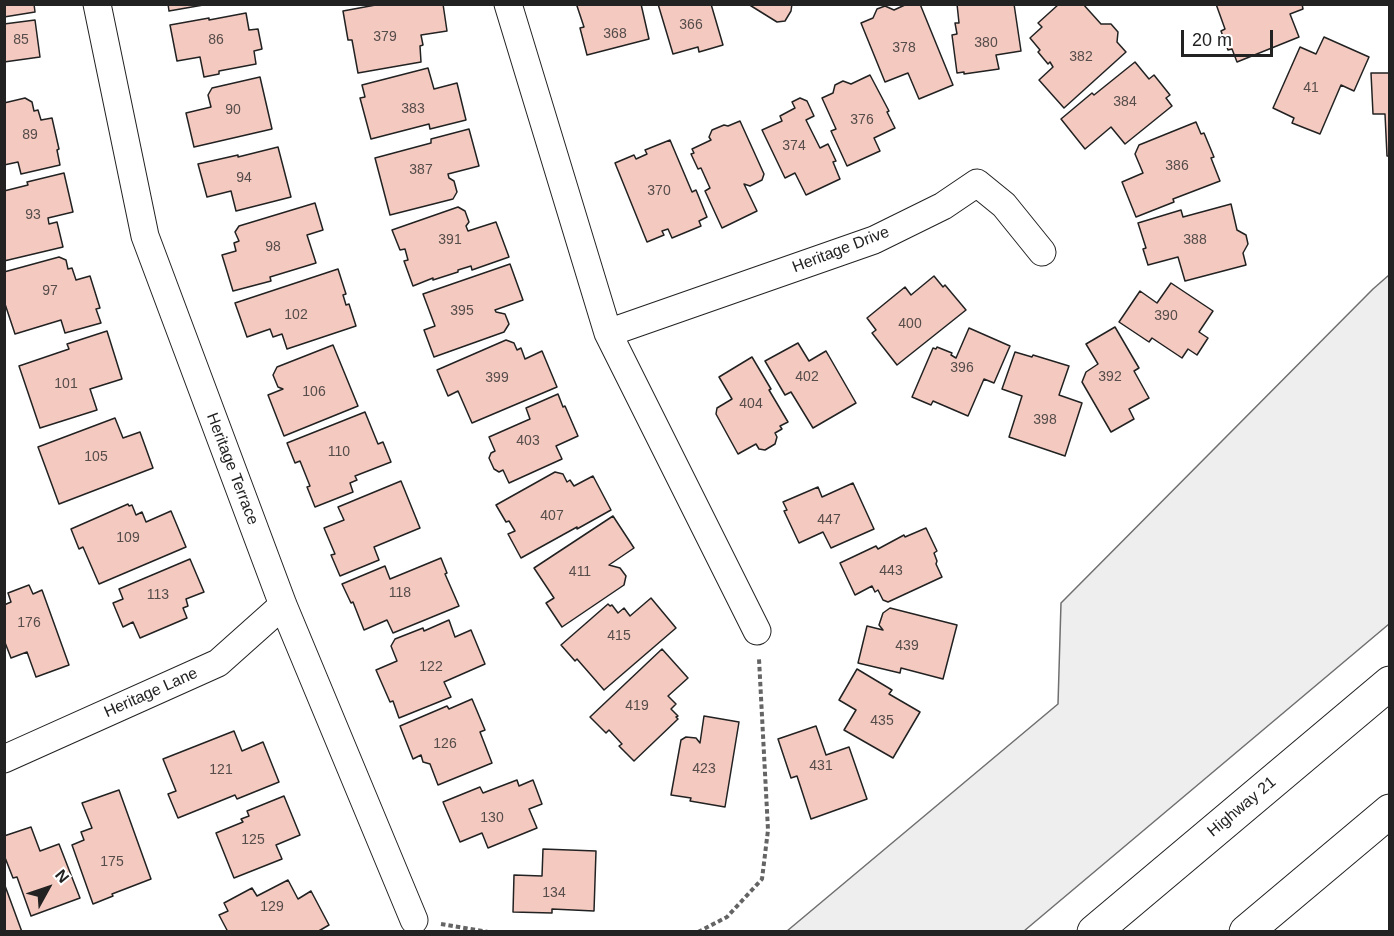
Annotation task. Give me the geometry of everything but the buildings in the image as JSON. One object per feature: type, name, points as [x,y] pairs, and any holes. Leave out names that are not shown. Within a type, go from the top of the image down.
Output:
[{"type":"main road","name":"Highway 21","points":[[1094,932],[1389,683]]},
{"type":"main road","points":[[1246,932],[1389,812]]},
{"type":"street","name":"Heritage Terrace","points":[[98,4],[145,236],[284,605],[414,920]]},
{"type":"street","points":[[508,4],[608,333],[757,631]]},
{"type":"street","name":"Heritage Drive","points":[[608,333],[874,240],[943,206],[977,183],[1004,205],[1042,252]]},
{"type":"street","name":"Heritage Lane","points":[[4,759],[218,663],[284,605]]},
{"type":"path","points":[[698,932],[727,917],[762,879],[768,830],[757,631]]},
{"type":"path","points":[[414,920],[488,932]]},
{"type":"shaded area","points":[[1389,275],[1389,624],[1024,931],[787,931],[1058,704],[1061,603]]}]
